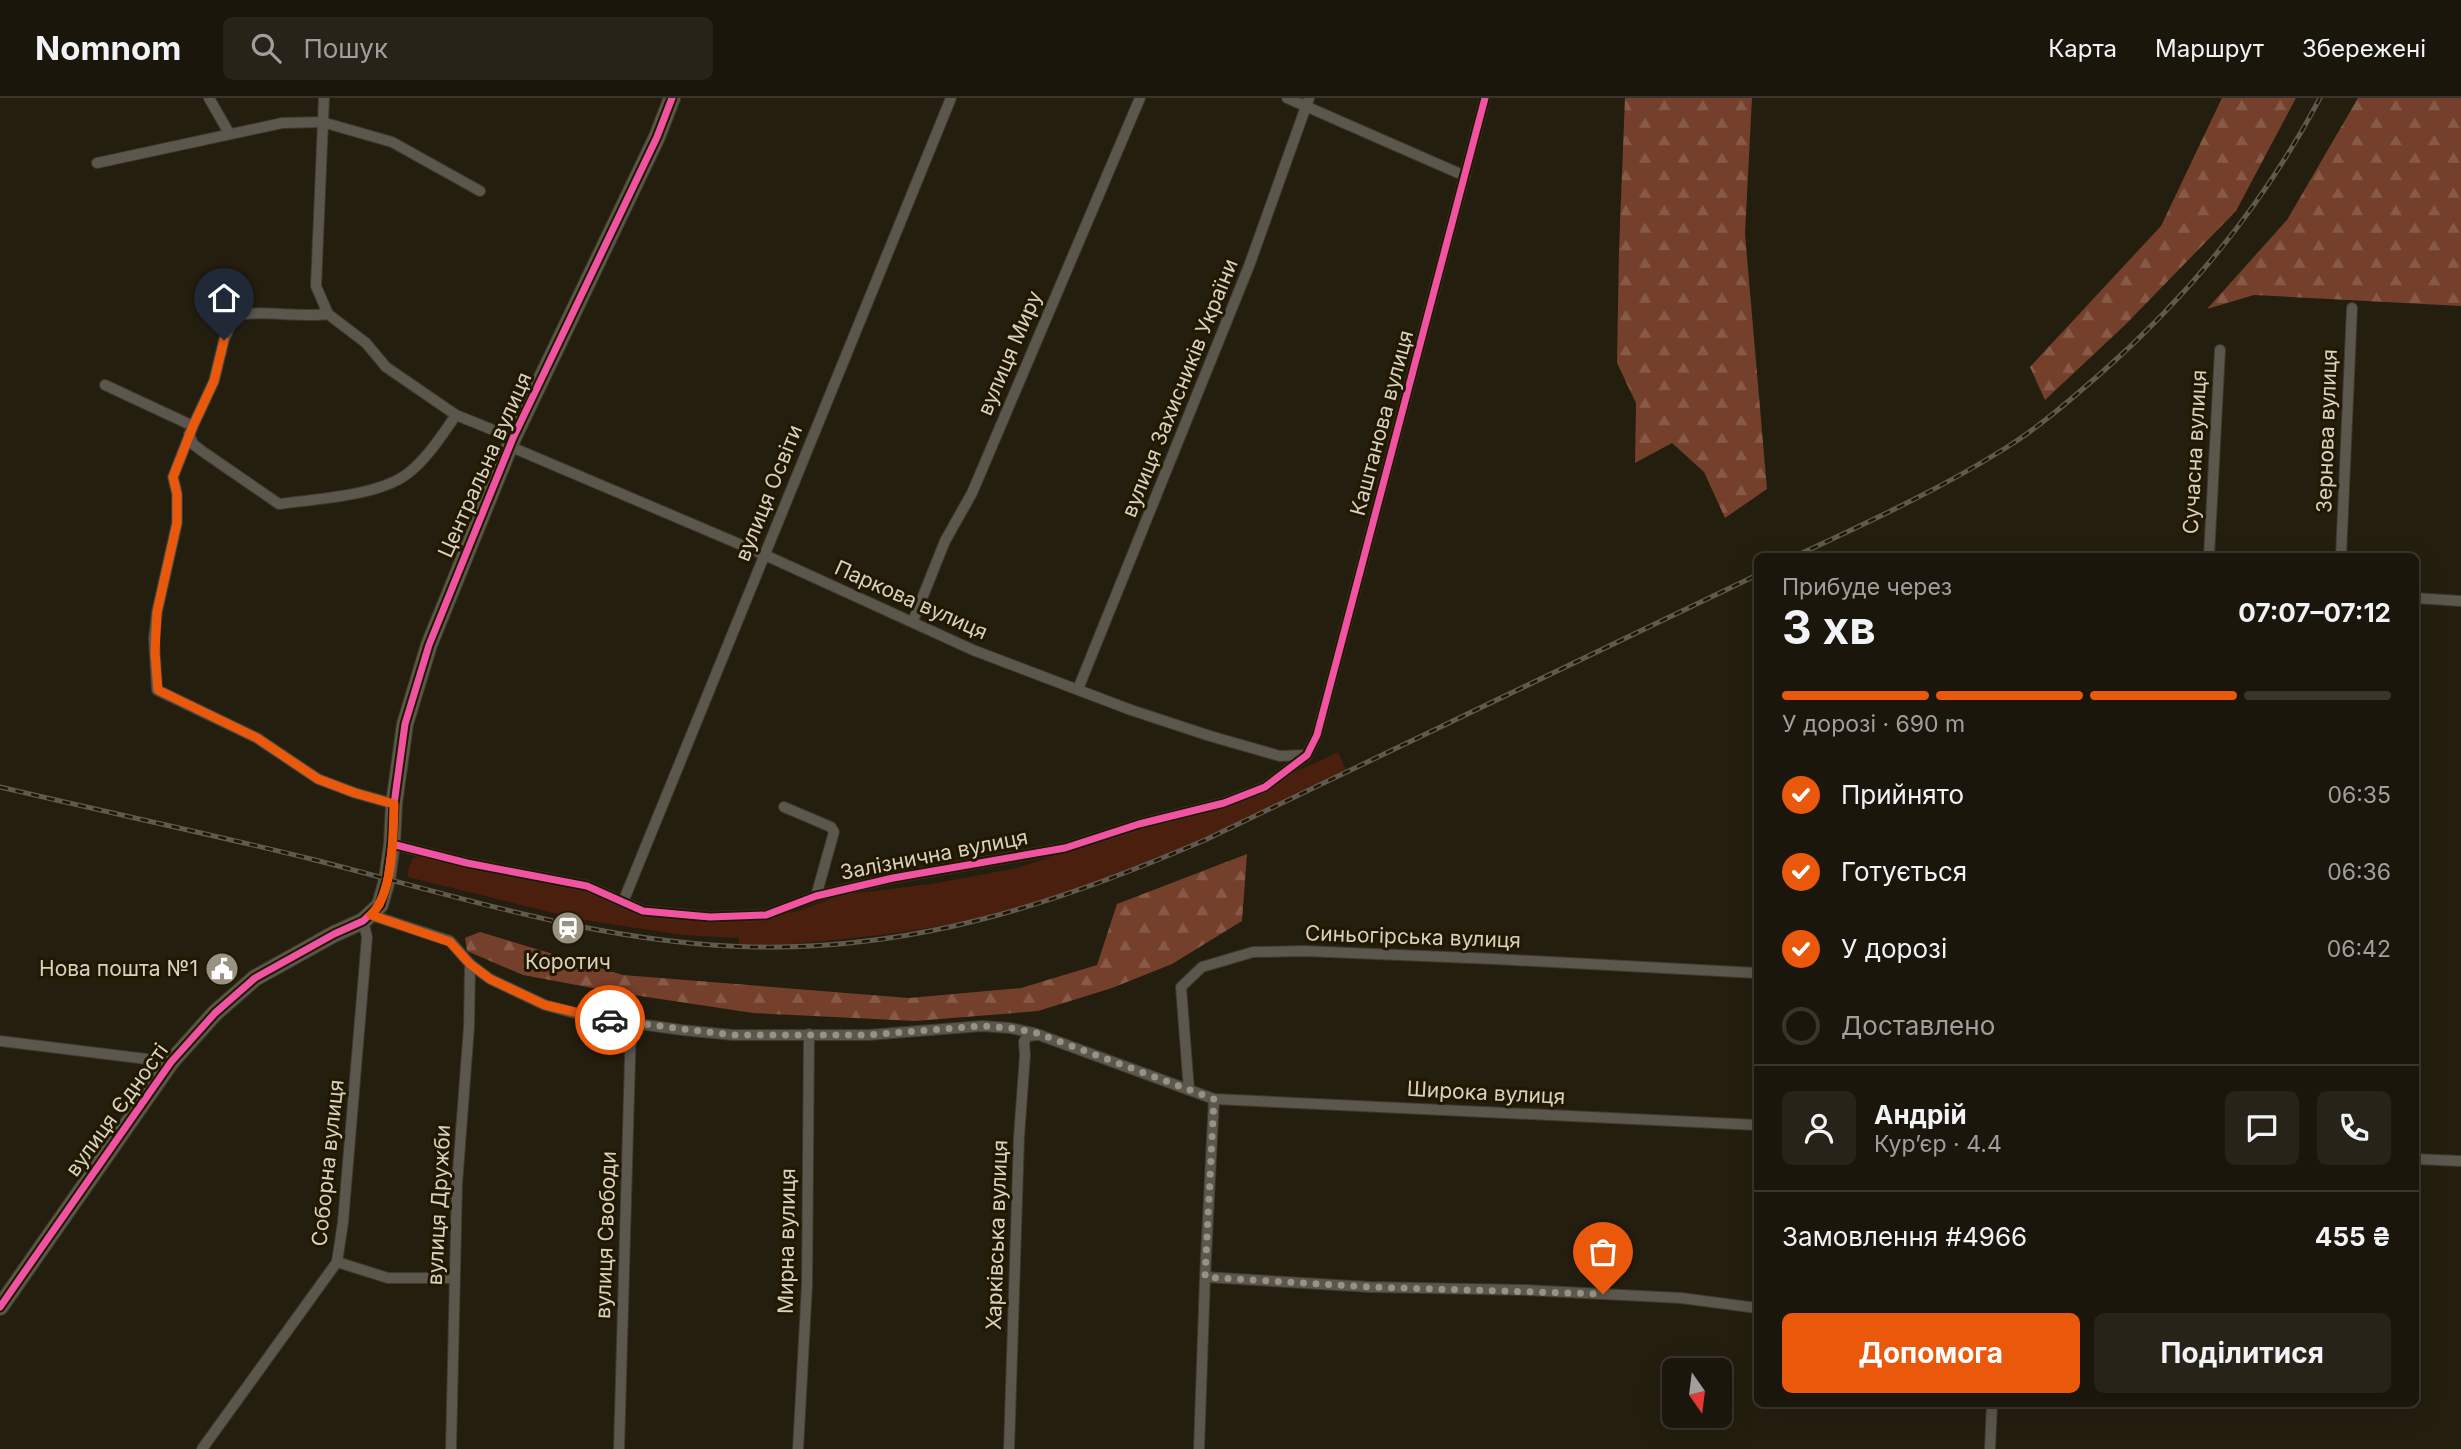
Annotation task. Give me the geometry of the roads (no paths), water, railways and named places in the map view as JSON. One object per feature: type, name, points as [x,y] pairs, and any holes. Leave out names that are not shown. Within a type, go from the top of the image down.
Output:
[{"type":"street","points":[[209,98],[229,133]]},
{"type":"street","points":[[324,98],[316,286],[328,314],[307,316],[247,313],[234,316],[224,340],[214,381],[173,477],[177,494],[177,523],[157,612],[155,648],[158,690],[257,738],[318,779],[394,804]]},
{"type":"street","name":"Центральна вулиця","points":[[367,918],[380,905],[393,844],[394,804],[405,724],[429,645],[511,442],[657,137],[672,98]]},
{"type":"street","name":"вулиця Освіти","points":[[623,902],[951,98]]},
{"type":"street","name":"вулиця Миру","points":[[913,621],[945,541],[972,493],[1140,98]]},
{"type":"street","points":[[1287,98],[1307,102],[1465,176]]},
{"type":"street","name":"Каштанова вулиця","points":[[1307,755],[1321,721],[1485,98]]},
{"type":"street","name":"вулиця Захисників України","points":[[1078,689],[1249,266],[1307,102]]},
{"type":"street","points":[[97,163],[282,123],[322,122],[392,142],[480,191]]},
{"type":"street","name":"Зернова вулиця","points":[[2341,553],[2352,308]]},
{"type":"street","name":"Паркова вулиця","points":[[328,314],[360,338],[386,367],[456,415],[511,442],[973,650],[1131,710],[1280,756],[1307,755]]},
{"type":"street","name":"Сучасна вулиця","points":[[2209,553],[2220,350]]},
{"type":"street","points":[[105,386],[191,430]]},
{"type":"street","points":[[191,430],[193,444],[279,504],[342,495],[394,481],[406,475],[420,462],[456,415]]},
{"type":"street","points":[[2419,598],[2461,601]]},
{"type":"street","name":"Залізнична вулиця","points":[[393,844],[467,863],[587,886],[643,911],[737,917],[766,915],[816,896],[893,878],[1065,848],[1139,824],[1224,803],[1265,787],[1307,755]]},
{"type":"street","points":[[784,807],[831,827],[834,832],[816,896]]},
{"type":"street","name":"Широка вулиця","points":[[367,918],[450,942],[470,964],[490,979],[545,1005],[590,1017],[733,1035],[868,1035],[982,1026],[1010,1028],[1040,1035],[1214,1099],[1754,1125]]},
{"type":"street","name":"вулиця Єдності","points":[[0,1307],[171,1062],[215,1013],[255,978],[367,918]]},
{"type":"street","name":"Соборна вулиця","points":[[202,1449],[337,1262],[343,1222],[367,918]]},
{"type":"street","name":"Синьогірська вулиця","points":[[1189,1090],[1181,987],[1202,967],[1253,952],[1304,951],[1754,973]]},
{"type":"street","name":"вулиця Дружби","points":[[452,1449],[457,1184],[470,964]]},
{"type":"street","name":"вулиця Свободи","points":[[619,1449],[631,1023]]},
{"type":"street","name":"Мирна вулиця","points":[[798,1449],[807,1285],[809,1034]]},
{"type":"street","name":"Харківська вулиця","points":[[1009,1449],[1019,1137],[1026,1055],[1024,1042],[1027,1036],[1040,1035]]},
{"type":"street","points":[[0,1041],[171,1062]]},
{"type":"street","points":[[1199,1449],[1214,1099]]},
{"type":"street","points":[[2419,1159],[2461,1161]]},
{"type":"street","points":[[337,1262],[388,1278],[454,1278]]},
{"type":"street","points":[[1205,1277],[1370,1287],[1525,1290],[1681,1298],[1754,1308]]},
{"type":"street","points":[[1990,1449],[1992,1407]]},
{"type":"railway","points":[[1802,553],[1901,506],[2004,449],[2100,374],[2164,312],[2223,246],[2275,175],[2320,98]]},
{"type":"railway","points":[[0,787],[276,850],[478,903],[587,928],[698,944],[754,947],[814,946],[873,940],[986,918],[1096,884],[1150,863],[1205,840],[1754,576]]},
{"type":"place","name":"Коротич","points":[[568,928]]},
{"type":"place","name":"Нова пошта №1","points":[[222,969]]}]
